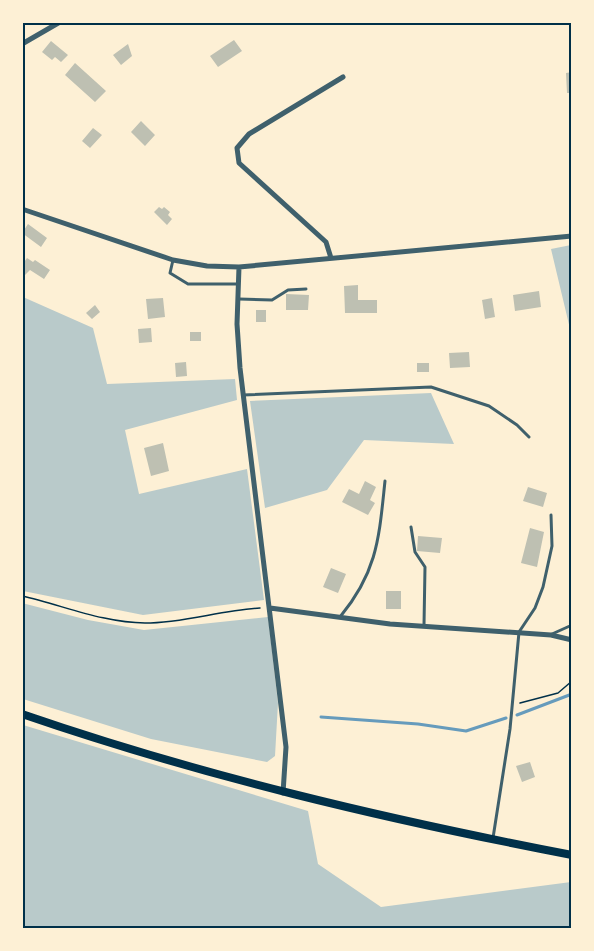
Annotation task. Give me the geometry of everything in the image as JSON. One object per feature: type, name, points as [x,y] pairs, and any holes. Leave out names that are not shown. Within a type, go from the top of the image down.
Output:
[{"type":"main road","points":[[22,714],[186,767],[283,793],[493,840],[572,855]]},
{"type":"street","points":[[22,44],[60,22]]},
{"type":"street","points":[[331,258],[326,243],[239,164],[237,148],[249,134],[343,77]]},
{"type":"street","points":[[22,208],[173,260],[198,265],[239,267],[572,236]]},
{"type":"street","points":[[239,267],[237,298],[240,368],[286,747],[283,793]]},
{"type":"street","points":[[270,608],[424,627],[551,635],[572,640]]},
{"type":"lane","points":[[173,260],[170,273],[188,284],[238,284]]},
{"type":"lane","points":[[237,298],[272,300],[288,290],[306,289]]},
{"type":"lane","points":[[243,395],[430,387],[489,406],[517,425],[529,437]]},
{"type":"lane","points":[[339,618],[357,597],[375,559],[385,481]]},
{"type":"lane","points":[[493,840],[510,729],[519,632],[535,608],[543,587],[552,546],[551,515]]},
{"type":"lane","points":[[411,527],[415,552],[425,567],[424,627]]},
{"type":"lane","points":[[551,635],[572,625]]},
{"type":"path","points":[[22,596],[93,615],[143,623],[176,621],[228,610],[270,608]]},
{"type":"path","points":[[511,705],[558,693],[572,681]]},
{"type":"shaded area","points":[[572,245],[571,333],[551,249]]},
{"type":"shaded area","points":[[23,297],[93,328],[107,384],[235,379],[237,400],[125,430],[139,494],[247,469],[264,600],[143,615],[23,591]]},
{"type":"shaded area","points":[[431,393],[454,444],[364,440],[327,490],[265,508],[250,401]]},
{"type":"shaded area","points":[[22,603],[88,620],[144,630],[268,617],[278,703],[275,756],[267,762],[151,739],[23,699]]},
{"type":"shaded area","points":[[23,725],[308,811],[318,864],[381,907],[571,882],[571,928],[23,928]]},
{"type":"building","points":[[234,40],[242,51],[218,67],[210,56]]},
{"type":"building","points":[[51,41],[68,55],[61,62],[55,57],[52,60],[42,52]]},
{"type":"building","points":[[128,44],[132,56],[121,65],[113,55]]},
{"type":"building","points":[[75,63],[106,91],[95,102],[65,75]]},
{"type":"building","points":[[572,72],[572,93],[567,93],[566,73]]},
{"type":"building","points":[[141,121],[155,135],[145,146],[131,132]]},
{"type":"building","points":[[93,128],[102,135],[90,148],[82,141]]},
{"type":"building","points":[[159,207],[162,209],[164,207],[170,212],[168,215],[172,219],[167,225],[154,212]]},
{"type":"building","points":[[28,224],[47,238],[41,247],[22,233]]},
{"type":"building","points":[[27,258],[33,262],[35,260],[50,270],[44,279],[30,270],[22,278],[22,265]]},
{"type":"building","points":[[358,285],[358,300],[377,300],[377,313],[345,313],[344,286]]},
{"type":"building","points":[[539,291],[541,307],[515,311],[513,295]]},
{"type":"building","points":[[286,294],[309,295],[308,310],[286,310]]},
{"type":"building","points":[[163,298],[165,317],[148,319],[146,299]]},
{"type":"building","points":[[492,298],[495,317],[485,319],[482,300]]},
{"type":"building","points":[[95,305],[100,312],[92,319],[86,313]]},
{"type":"building","points":[[256,310],[266,310],[266,322],[256,322]]},
{"type":"building","points":[[151,328],[152,342],[139,343],[138,329]]},
{"type":"building","points":[[190,332],[201,332],[201,341],[190,341]]},
{"type":"building","points":[[469,352],[470,367],[450,368],[449,353]]},
{"type":"building","points":[[186,362],[187,376],[176,377],[175,363]]},
{"type":"building","points":[[417,363],[429,363],[429,372],[417,372]]},
{"type":"building","points":[[163,443],[169,471],[151,476],[144,448]]},
{"type":"building","points":[[365,481],[376,487],[370,500],[375,503],[368,515],[342,502],[349,489],[359,494]]},
{"type":"building","points":[[528,487],[547,493],[543,507],[523,501]]},
{"type":"building","points":[[530,528],[544,532],[537,567],[521,563]]},
{"type":"building","points":[[418,536],[442,538],[440,553],[417,551]]},
{"type":"building","points":[[331,568],[346,574],[338,593],[323,587]]},
{"type":"building","points":[[386,591],[401,591],[401,609],[386,609]]},
{"type":"building","points":[[530,762],[535,777],[522,782],[516,766]]},
{"type":"waterway","points":[[517,715],[572,694]]},
{"type":"waterway","points":[[321,717],[418,724],[466,731],[506,718]]}]
